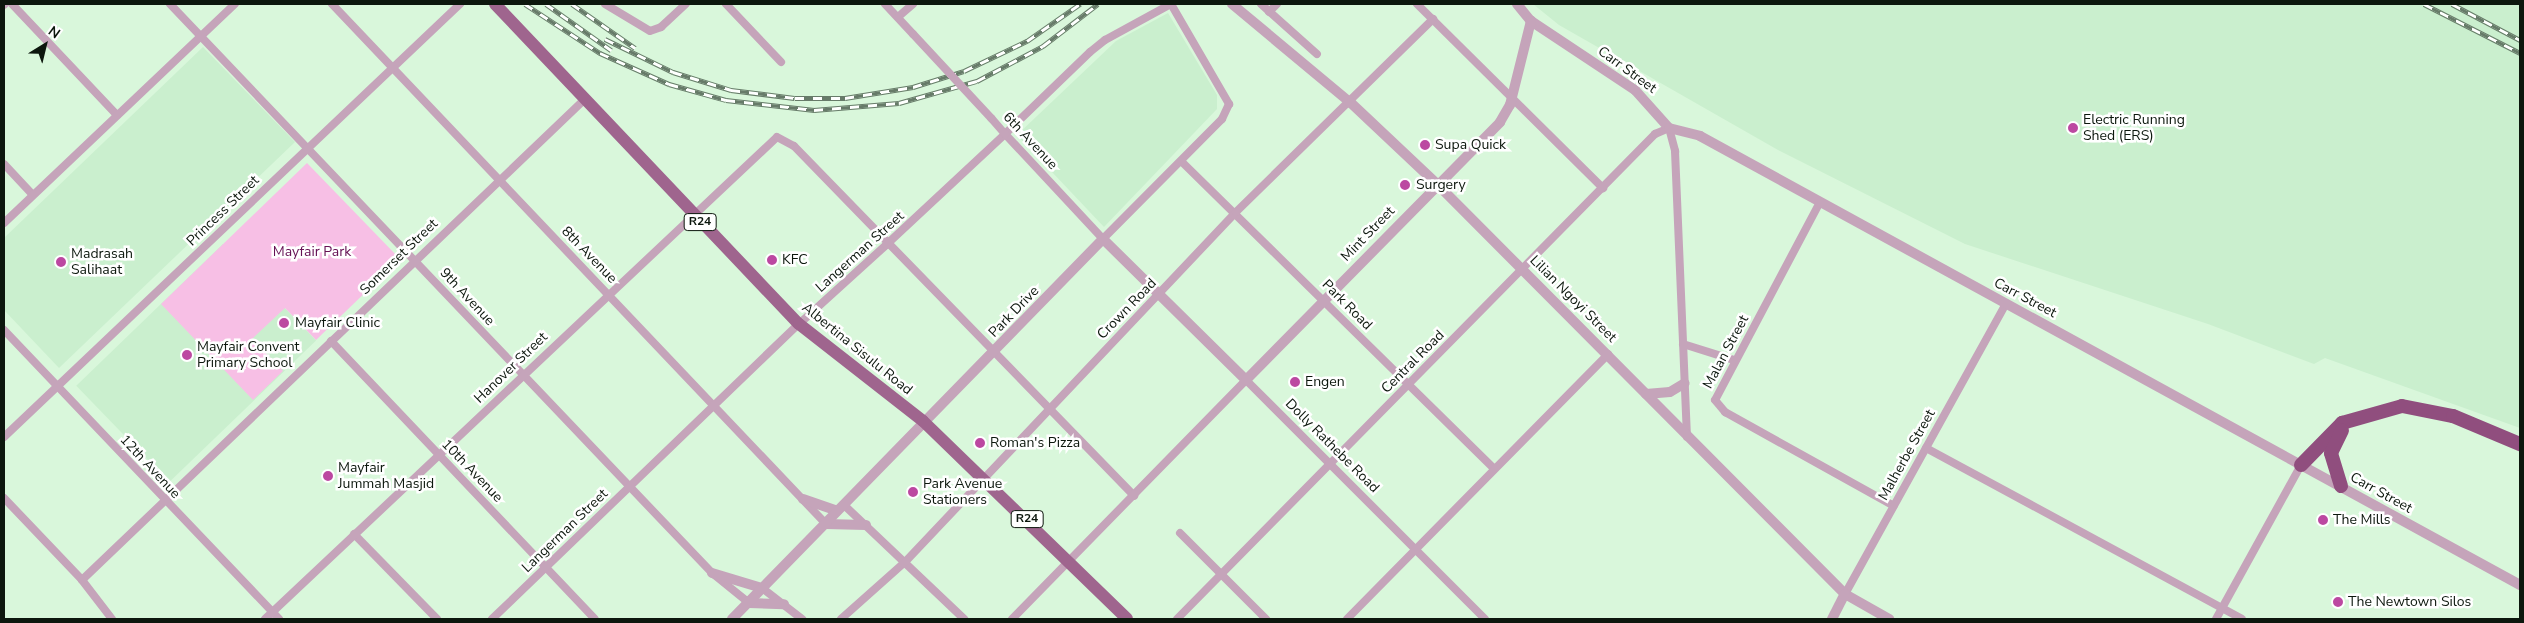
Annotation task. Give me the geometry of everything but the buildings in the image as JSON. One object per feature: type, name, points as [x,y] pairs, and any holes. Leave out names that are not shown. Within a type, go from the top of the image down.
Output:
[{"type":"highway","points":[[2300,465],[2334,430],[2350,420],[2377,410],[2414,407],[2454,416],[2520,444]]},
{"type":"highway","points":[[2341,486],[2333,471],[2331,448],[2350,420]]},
{"type":"main road","name":"Albertina Sisulu Road","points":[[495,4],[692,214],[799,324],[923,421],[984,477],[1128,619]]},
{"type":"street","points":[[12,4],[117,115]]},
{"type":"street","name":"9th Avenue","points":[[170,4],[309,147],[712,573],[749,603]]},
{"type":"street","points":[[4,223],[235,4]]},
{"type":"street","name":"8th Avenue","points":[[332,4],[826,524]]},
{"type":"street","name":"Princess Street","points":[[4,437],[460,4]]},
{"type":"street","points":[[605,4],[643,29],[655,30],[686,4]]},
{"type":"street","points":[[726,4],[781,62]]},
{"type":"street","name":"6th Avenue","points":[[884,4],[1103,239],[1159,294]]},
{"type":"street","points":[[898,18],[913,4]]},
{"type":"street","name":"Langerman Street","points":[[492,619],[799,324],[1005,134],[1090,52],[1170,4]]},
{"type":"street","name":"Park Drive","points":[[732,619],[826,524],[923,421],[992,354],[1222,119],[1229,104],[1170,4]]},
{"type":"street","name":"Lilian Ngoyi Street","points":[[1232,4],[1351,103],[1436,183],[1524,268],[1687,437],[1845,594],[1889,619]]},
{"type":"street","points":[[1261,4],[1316,54]]},
{"type":"street","points":[[1270,12],[1277,4]]},
{"type":"street","points":[[1417,4],[1603,188]]},
{"type":"street","name":"Carr Street","points":[[1517,4],[1531,21],[1635,90],[1669,128],[1700,136],[1818,206],[2006,304],[2520,585]]},
{"type":"street","name":"Crown Road","points":[[841,619],[906,561],[1236,212],[1351,103],[1433,19]]},
{"type":"street","name":"Mint Street","points":[[1246,380],[1436,183],[1500,122],[1512,97],[1531,21]]},
{"type":"street","name":"Somerset Street","points":[[82,580],[499,178],[584,100]]},
{"type":"street","points":[[1669,128],[1675,151],[1687,437]]},
{"type":"street","name":"Central Road","points":[[1177,619],[1655,134],[1669,128]]},
{"type":"street","name":"Hanover Street","points":[[265,619],[522,374],[777,137],[794,146],[886,245]]},
{"type":"street","name":"Park Road","points":[[1182,162],[1236,212],[1493,468]]},
{"type":"street","points":[[4,164],[33,195]]},
{"type":"street","name":"Malan Street","points":[[1818,206],[1716,394],[1717,406],[1894,506]]},
{"type":"street","points":[[886,245],[1134,496]]},
{"type":"street","name":"Dolly Rathebe Road","points":[[1159,294],[1416,548],[1485,619]]},
{"type":"street","name":"Malherbe Street","points":[[1832,619],[2006,304]]},
{"type":"street","name":"12th Avenue","points":[[4,330],[56,387],[279,619]]},
{"type":"street","name":"10th Avenue","points":[[332,341],[595,619]]},
{"type":"street","points":[[1683,344],[1734,360]]},
{"type":"street","points":[[1347,619],[1493,468],[1608,354]]},
{"type":"street","points":[[1012,619],[1070,562],[1246,380]]},
{"type":"street","points":[[1646,394],[1664,393],[1685,383]]},
{"type":"street","points":[[1926,448],[2242,619]]},
{"type":"street","points":[[2216,619],[2300,465]]},
{"type":"street","points":[[4,498],[82,580],[112,619]]},
{"type":"street","points":[[803,499],[840,508],[866,525],[906,561],[964,619]]},
{"type":"street","points":[[826,524],[866,525]]},
{"type":"street","points":[[1180,533],[1266,619]]},
{"type":"street","points":[[354,534],[437,619]]},
{"type":"street","points":[[712,573],[762,588],[802,619]]},
{"type":"street","points":[[749,603],[784,604]]},
{"type":"shaded area","points":[[1533,4],[2520,4],[2520,428],[2325,358],[2314,364],[2208,324],[1965,244],[1778,150],[1559,25]]},
{"type":"shaded area","points":[[1168,13],[1217,95],[1217,109],[1104,227],[1017,135],[1116,41]]},
{"type":"shaded area","points":[[203,47],[295,142],[59,368],[4,310],[4,238]]},
{"type":"shaded area","name":"Mayfair Convent Primary School","points":[[223,244],[316,340],[169,482],[76,386]]},
{"type":"green space","name":"Mayfair Park","points":[[307,163],[400,259],[316,340],[285,308],[252,339],[283,371],[253,400],[161,304]]},
{"type":"railway","points":[[525,4],[600,53],[669,84],[726,100],[814,110],[899,103],[977,81],[1043,46],[1098,4]]},
{"type":"railway","points":[[546,4],[611,50]]},
{"type":"railway","points":[[572,4],[635,48]]},
{"type":"railway","points":[[605,39],[673,72],[731,90],[795,98],[845,98],[913,87],[964,71],[1027,41],[1080,4]]},
{"type":"railway","points":[[2424,4],[2520,53]]},
{"type":"railway","points":[[2452,4],[2520,40]]},
{"type":"place","name":"Electric Running Shed (ERS)","points":[[2073,128]]},
{"type":"place","name":"Supa Quick","points":[[1425,145]]},
{"type":"place","name":"Surgery","points":[[1405,185]]},
{"type":"place","name":"KFC","points":[[772,260]]},
{"type":"place","name":"Madrasah Salihaat","points":[[61,262]]},
{"type":"place","name":"Mayfair Clinic","points":[[284,323]]},
{"type":"place","name":"Mayfair Convent Primary School","points":[[187,355]]},
{"type":"place","name":"Engen","points":[[1295,382]]},
{"type":"place","name":"Roman's Pizza","points":[[980,443]]},
{"type":"place","name":"Mayfair Jummah Masjid","points":[[328,476]]},
{"type":"place","name":"Park Avenue Stationers","points":[[913,492]]},
{"type":"place","name":"The Mills","points":[[2323,520]]},
{"type":"place","name":"The Newtown Silos","points":[[2338,602]]}]
